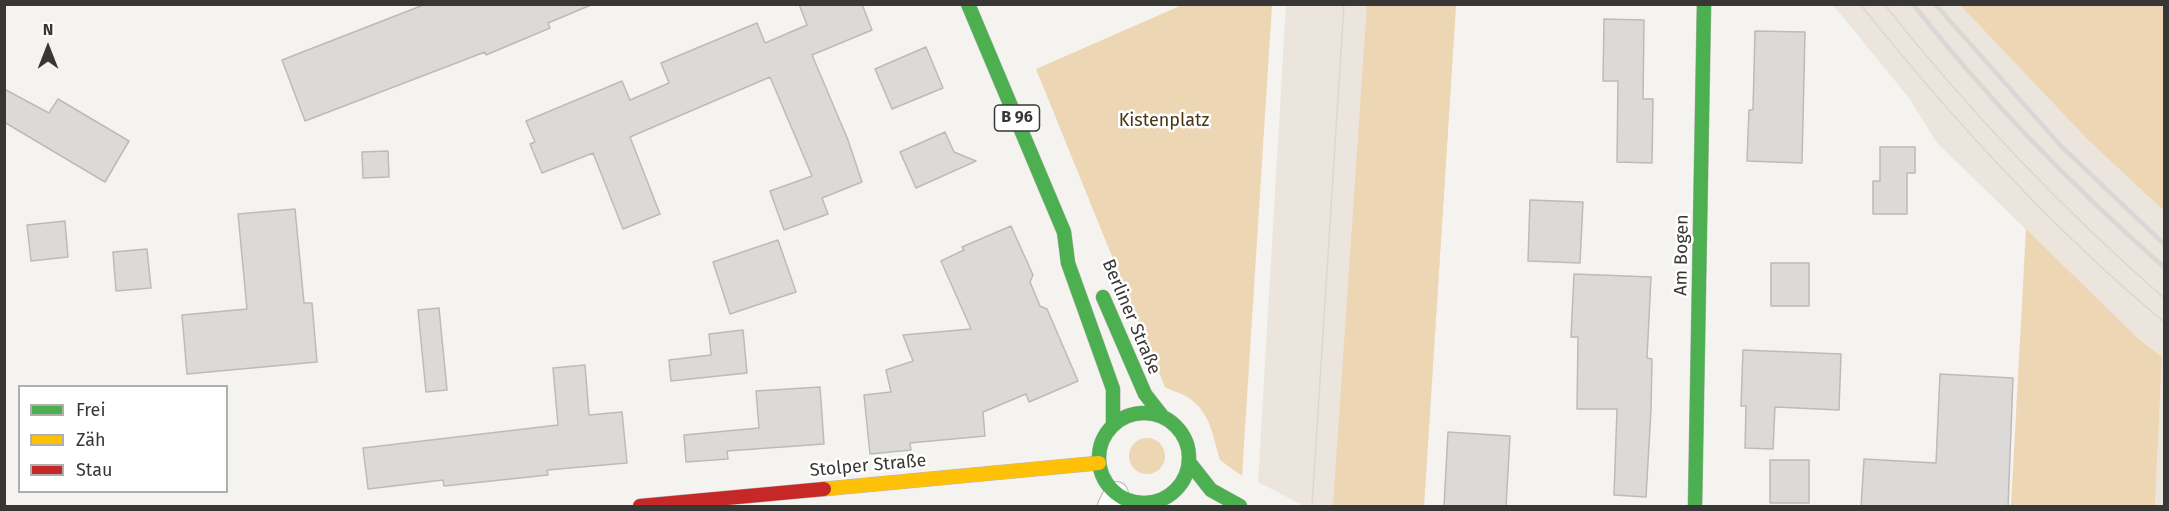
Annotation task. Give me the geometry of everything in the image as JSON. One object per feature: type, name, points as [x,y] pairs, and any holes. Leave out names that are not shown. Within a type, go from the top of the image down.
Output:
[{"type":"main road","name":"Berliner Straße","points":[[968,4],[1064,232],[1068,263],[1113,389],[1115,403],[1113,425]]},
{"type":"main road","name":"Am Bogen","points":[[1695,507],[1704,4]]},
{"type":"main road","name":"Berliner Straße","points":[[1064,232],[1078,248]]},
{"type":"main road","name":"Berliner Straße","points":[[1096,282],[1145,394],[1163,417]]},
{"type":"main road","points":[[1113,425],[1122,419],[1142,413],[1163,417],[1184,436],[1189,462],[1180,486],[1160,500]]},
{"type":"main road","name":"B 96","points":[[1100,463],[1102,443],[1113,425]]},
{"type":"main road","points":[[1189,462],[1211,490],[1240,507]]},
{"type":"main road","points":[[1100,463],[1102,475],[1113,500],[1137,503],[1160,500],[1181,507]]},
{"type":"main road","name":"Stolper Straße","points":[[640,507],[1100,463]]},
{"type":"shaded area","points":[[1286,5],[1456,5],[1424,506],[1304,506],[1258,482]]},
{"type":"shaded area","points":[[1833,5],[1960,5],[2088,140],[2164,211],[2164,506],[2155,506],[2162,357],[2141,341],[1937,143],[1909,98]]},
{"type":"green space","points":[[1367,4],[1456,5],[1424,506],[1333,506]]},
{"type":"green space","name":"Kistenplatz","points":[[1182,5],[1272,5],[1242,476],[1220,460],[1209,424],[1201,409],[1186,396],[1165,387],[1036,69]]},
{"type":"green space","points":[[1960,5],[2164,5],[2164,211],[2088,140]]},
{"type":"green space","points":[[2026,229],[2141,341],[2162,357],[2155,506],[2011,506]]},
{"type":"green space","points":[[1147,438],[1160,443],[1165,456],[1160,469],[1147,474],[1134,469],[1129,456],[1134,443]]},
{"type":"building","points":[[426,4],[591,5],[548,23],[550,28],[486,55],[485,52],[305,121],[282,60]]},
{"type":"building","points":[[799,4],[862,4],[872,30],[812,55],[848,140],[862,182],[822,198],[828,214],[784,230],[770,191],[812,176],[770,77],[630,137],[660,214],[623,229],[593,153],[542,173],[530,144],[535,142],[526,121],[622,81],[630,100],[669,83],[661,63],[757,23],[765,43],[807,25]]},
{"type":"building","points":[[1604,19],[1644,20],[1643,99],[1653,99],[1652,163],[1617,162],[1618,81],[1603,81]]},
{"type":"building","points":[[1755,31],[1805,32],[1802,163],[1747,161],[1749,110],[1753,110]]},
{"type":"building","points":[[926,47],[943,88],[892,109],[875,69]]},
{"type":"building","points":[[4,89],[49,113],[58,99],[129,141],[105,182],[4,122]]},
{"type":"building","points":[[945,132],[954,152],[976,161],[916,188],[900,152]]},
{"type":"building","points":[[1880,147],[1915,147],[1915,173],[1907,173],[1907,214],[1873,214],[1873,181],[1880,181]]},
{"type":"building","points":[[388,151],[389,177],[363,178],[362,152]]},
{"type":"building","points":[[1530,200],[1583,202],[1580,263],[1528,261]]},
{"type":"building","points":[[295,209],[304,303],[312,303],[317,362],[187,374],[182,315],[247,309],[238,214]]},
{"type":"building","points":[[65,221],[68,257],[31,261],[27,225]]},
{"type":"building","points":[[1011,226],[1033,275],[1030,282],[1040,306],[1047,309],[1078,381],[1029,402],[1026,394],[983,412],[985,436],[910,443],[911,450],[870,454],[864,395],[891,392],[886,370],[913,361],[903,335],[971,329],[941,261],[964,250],[962,247]]},
{"type":"building","points":[[778,240],[796,292],[730,314],[713,262]]},
{"type":"building","points":[[147,249],[151,288],[116,291],[113,252]]},
{"type":"building","points":[[1771,263],[1809,263],[1809,306],[1771,306]]},
{"type":"building","points":[[1574,274],[1651,277],[1647,358],[1652,359],[1651,410],[1646,497],[1614,495],[1617,409],[1577,409],[1578,337],[1571,337]]},
{"type":"building","points":[[439,308],[447,390],[426,392],[418,310]]},
{"type":"building","points":[[743,330],[747,373],[671,381],[669,360],[711,355],[709,334]]},
{"type":"building","points":[[1743,350],[1841,354],[1839,410],[1775,407],[1773,449],[1745,448],[1746,406],[1741,406]]},
{"type":"building","points":[[585,365],[589,415],[622,412],[627,463],[547,470],[548,475],[444,486],[443,480],[368,489],[363,448],[558,425],[553,368]]},
{"type":"building","points":[[1940,374],[2013,378],[2008,507],[1861,507],[1864,459],[1936,463]]},
{"type":"building","points":[[820,387],[824,444],[727,451],[728,459],[686,462],[684,435],[759,428],[756,391]]},
{"type":"building","points":[[1448,432],[1510,436],[1506,507],[1444,507]]},
{"type":"building","points":[[1770,460],[1809,460],[1809,503],[1770,503]]},
{"type":"tram line","points":[[1312,506],[1344,4]]},
{"type":"tram line","points":[[1860,4],[1930,89],[2004,171],[2082,249],[2164,322]]},
{"type":"tram line","points":[[1884,4],[1949,83],[2018,158],[2089,230],[2164,298]]},
{"type":"railway","points":[[1913,4],[2032,142],[2164,267]]},
{"type":"railway","points":[[1935,4],[2061,146],[2164,244]]},
{"type":"traffic: fast","points":[[968,4],[1064,232],[1068,263],[1113,389],[1113,425]]},
{"type":"traffic: fast","points":[[1695,506],[1704,4]]},
{"type":"traffic: fast","points":[[1103,297],[1145,394],[1163,417]]},
{"type":"traffic: fast","points":[[1144,413],[1161,417],[1176,426],[1185,441],[1189,458],[1185,475],[1176,490],[1161,499],[1144,503],[1127,499],[1112,490],[1103,475],[1099,458],[1103,441],[1112,426],[1127,417],[1144,413]]},
{"type":"traffic: fast","points":[[1189,462],[1211,490],[1240,506]]},
{"type":"traffic: slow","points":[[824,489],[1099,463]]},
{"type":"traffic: jam","points":[[640,506],[824,489]]}]
